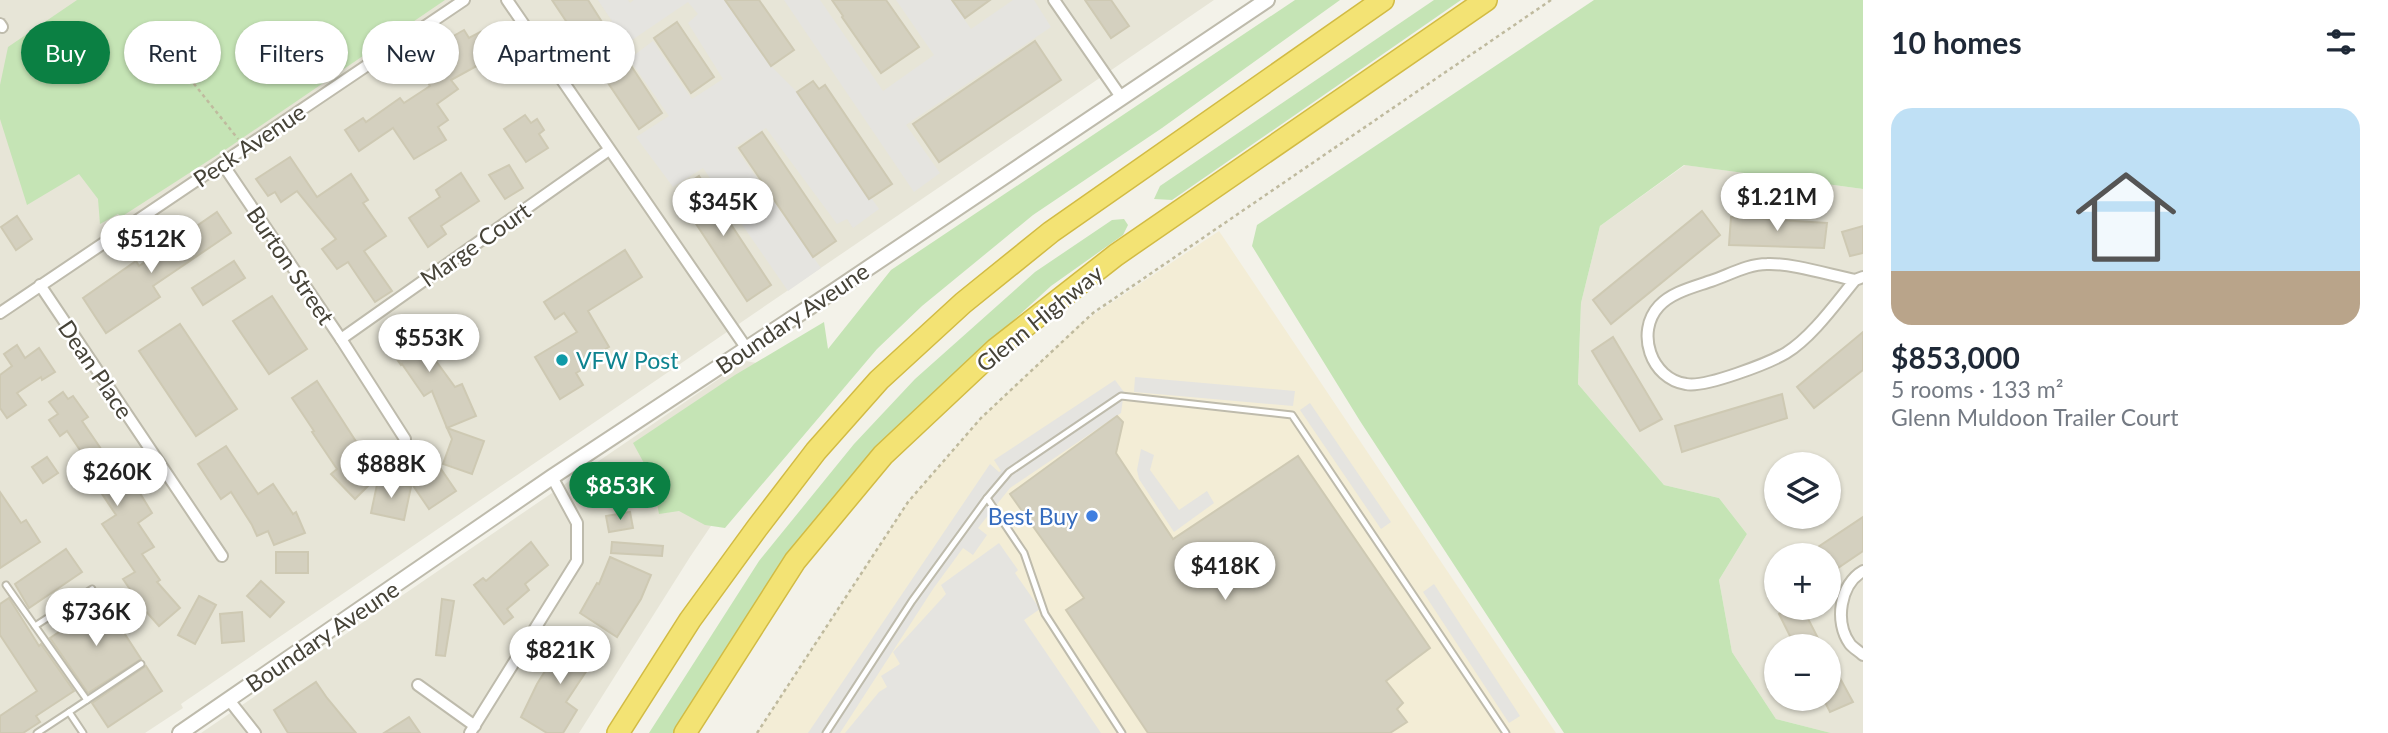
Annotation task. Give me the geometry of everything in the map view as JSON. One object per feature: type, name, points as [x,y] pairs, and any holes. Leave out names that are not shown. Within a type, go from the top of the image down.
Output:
[{"type":"highway","points":[[610,733],[816,451],[879,380],[963,303],[1051,232],[1383,0]]},
{"type":"highway","name":"Glenn Highway","points":[[685,733],[794,561],[883,455],[996,349],[1116,255],[1486,0]]},
{"type":"highway","points":[[618,733],[690,620]]},
{"type":"street","name":"Peck Avenue","points":[[0,313],[464,0]]},
{"type":"street","points":[[508,0],[747,349]]},
{"type":"street","points":[[1054,0],[1121,97]]},
{"type":"street","name":"Boundary Aveune","points":[[180,733],[552,477],[1266,0]]},
{"type":"street","name":"Marge Court","points":[[341,339],[609,150]]},
{"type":"street","name":"Burton Street","points":[[222,163],[405,439]]},
{"type":"street","points":[[1766,264],[1859,279],[1802,342],[1787,352],[1705,384],[1687,385],[1672,380],[1658,368],[1650,354],[1647,337],[1650,320],[1659,306],[1673,295],[1696,286],[1755,265],[1766,264]]},
{"type":"street","name":"Dean Place","points":[[40,285],[222,556]]},
{"type":"street","points":[[418,685],[472,729],[577,561],[577,523],[552,477]]},
{"type":"street","points":[[1863,570],[1854,576],[1841,603],[1841,620],[1850,643],[1863,655]]},
{"type":"street","points":[[229,700],[255,733]]},
{"type":"lane","points":[[827,733],[912,600],[1009,472],[1121,396],[1292,415],[1506,733]]},
{"type":"lane","points":[[987,498],[1024,553],[1045,614],[1122,733]]},
{"type":"lane","points":[[6,585],[87,700]]},
{"type":"lane","points":[[35,626],[92,589]]},
{"type":"lane","points":[[37,733],[141,664]]},
{"type":"lane","points":[[69,712],[83,733]]},
{"type":"path","points":[[757,733],[908,502],[981,418],[1081,323],[1190,245],[1550,0]]},
{"type":"path","points":[[194,84],[238,139]]},
{"type":"shaded area","points":[[0,0],[1214,0],[181,704],[183,708],[145,733],[0,733]]},
{"type":"shaded area","points":[[598,0],[628,0],[630,3],[634,0],[724,0],[771,66],[797,92],[879,209],[853,228],[847,219],[837,224],[766,128],[735,147],[821,268],[788,291],[703,168],[673,187],[636,137],[669,116],[635,68],[635,54],[653,41],[692,99],[723,79],[688,23],[698,14],[688,2],[635,38],[635,21],[612,21]]},
{"type":"shaded area","points":[[784,0],[820,0],[883,91],[934,55],[896,0],[951,0],[971,29],[1013,0],[1034,0],[1051,27],[906,125],[940,173],[914,192]]},
{"type":"shaded area","points":[[1685,165],[1863,189],[1863,733],[1831,733],[1776,719],[1771,711],[1841,711],[1841,634],[1764,634],[1764,701],[1732,652],[1719,580],[1747,534],[1719,498],[1664,485],[1578,384],[1581,303],[1600,226]]},
{"type":"shaded area","points":[[1219,231],[1556,733],[757,733],[908,502],[981,418],[1081,323]]},
{"type":"shaded area","points":[[745,361],[769,365],[777,428],[690,557],[579,733],[201,733]]},
{"type":"shaded area","points":[[1135,377],[1295,391],[1293,406],[1134,392]]},
{"type":"shaded area","points":[[1115,380],[1124,392],[1121,413],[1010,488],[978,528],[987,535],[973,555],[963,548],[933,589],[840,733],[808,733],[990,464],[1001,471],[994,460]]},
{"type":"shaded area","points":[[1310,403],[1391,522],[1381,529],[1300,410]]},
{"type":"shaded area","points":[[1141,449],[1154,455],[1150,470],[1179,510],[1207,491],[1214,503],[1174,532],[1139,479],[1137,470]]},
{"type":"shaded area","points":[[999,543],[1018,570],[1015,573],[1040,609],[1024,620],[1101,733],[845,733],[879,692],[887,687],[881,676],[900,664],[893,652],[946,594],[941,585]]},
{"type":"shaded area","points":[[1434,584],[1520,716],[1509,723],[1423,592]]},
{"type":"green space","points":[[77,0],[445,0],[414,21],[362,21],[362,57],[348,66],[348,21],[235,21],[235,84],[322,84],[121,217],[118,214],[100,224],[98,199],[79,174],[27,205],[0,119],[0,85],[8,47],[21,38],[21,84],[110,84],[110,21],[46,21]]},
{"type":"green space","points":[[1295,0],[1340,0],[1162,128],[1033,215],[922,306],[877,349],[725,528],[705,525],[679,511],[659,514],[652,478],[633,443],[735,375],[824,322],[828,349],[891,270]]},
{"type":"green space","points":[[1434,0],[1461,0],[1172,200],[1154,199],[1160,186]]},
{"type":"green space","points":[[1594,0],[1863,0],[1863,189],[1684,165],[1600,226],[1581,303],[1578,384],[1664,485],[1719,498],[1747,534],[1719,580],[1732,652],[1764,701],[1764,711],[1771,711],[1776,719],[1831,733],[1564,733],[1360,421],[1252,246],[1257,225]]},
{"type":"green space","points":[[1124,219],[1128,225],[1123,235],[1051,286],[923,403],[772,576],[673,733],[649,733],[759,561],[854,444],[915,379],[1035,272],[1112,220]]},
{"type":"building","points":[[552,0],[588,0],[601,21],[566,21]]},
{"type":"building","points":[[725,0],[759,0],[794,50],[771,66]]},
{"type":"building","points":[[832,0],[886,0],[919,47],[881,73]]},
{"type":"building","points":[[952,0],[990,0],[965,18]]},
{"type":"building","points":[[1085,0],[1111,0],[1129,26],[1111,38]]},
{"type":"building","points":[[677,22],[714,77],[691,93],[654,38]]},
{"type":"building","points":[[464,30],[469,38],[473,36],[473,68],[459,76],[459,33]]},
{"type":"building","points":[[1035,41],[1061,80],[939,162],[913,124]]},
{"type":"building","points":[[635,72],[662,113],[639,129],[609,84],[635,84]]},
{"type":"building","points":[[813,81],[819,89],[825,85],[892,184],[869,199],[797,92]]},
{"type":"building","points":[[429,84],[454,84],[458,89],[437,104],[448,120],[438,127],[446,140],[414,159],[393,128],[359,151],[345,130],[363,118],[366,122],[400,98],[404,103],[430,86]]},
{"type":"building","points":[[525,115],[531,123],[537,119],[544,130],[539,134],[548,148],[526,162],[504,129]]},
{"type":"building","points":[[762,132],[836,241],[813,257],[739,148]]},
{"type":"building","points":[[290,157],[317,197],[351,174],[368,200],[363,203],[386,236],[364,251],[392,291],[375,302],[348,262],[337,269],[322,249],[336,239],[297,191],[281,202],[275,192],[268,196],[256,179]]},
{"type":"building","points":[[509,165],[523,188],[505,199],[489,175]]},
{"type":"building","points":[[461,173],[479,201],[441,226],[446,234],[428,247],[409,218],[440,197],[436,190]]},
{"type":"building","points":[[699,176],[771,285],[747,301],[675,192]]},
{"type":"building","points":[[1702,211],[1720,235],[1611,324],[1593,300]]},
{"type":"building","points":[[217,212],[231,233],[153,286],[160,297],[106,333],[83,298],[136,261],[139,266]]},
{"type":"building","points":[[17,216],[32,239],[16,250],[1,227]]},
{"type":"building","points":[[1731,217],[1827,223],[1824,248],[1729,245]]},
{"type":"building","points":[[1863,226],[1863,253],[1850,256],[1842,232]]},
{"type":"building","points":[[625,250],[642,277],[588,311],[609,347],[580,364],[583,369],[576,373],[583,385],[560,399],[535,357],[577,332],[564,313],[555,319],[544,302]]},
{"type":"building","points":[[234,261],[245,278],[203,305],[192,288]]},
{"type":"building","points":[[272,296],[307,349],[269,374],[233,321]]},
{"type":"building","points":[[406,320],[455,387],[462,384],[476,416],[447,428],[432,391],[424,396],[401,365],[381,337]]},
{"type":"building","points":[[180,324],[237,409],[196,436],[139,351]]},
{"type":"building","points":[[1863,332],[1863,370],[1814,408],[1797,387]]},
{"type":"building","points":[[1613,337],[1662,419],[1640,431],[1592,351]]},
{"type":"building","points":[[17,345],[25,358],[39,348],[55,372],[42,380],[41,377],[17,393],[26,405],[7,418],[0,408],[0,375],[12,366],[4,354]]},
{"type":"building","points":[[317,381],[357,443],[349,449],[377,477],[355,499],[331,474],[337,469],[292,398]]},
{"type":"building","points":[[63,392],[68,399],[73,396],[88,417],[82,421],[110,462],[118,457],[152,513],[138,523],[154,547],[142,554],[160,580],[157,582],[180,608],[159,626],[123,579],[135,572],[102,524],[116,515],[86,470],[82,473],[75,462],[84,456],[67,431],[60,436],[49,420],[58,414],[49,402]]},
{"type":"building","points":[[1782,394],[1787,418],[1682,452],[1675,426]]},
{"type":"building","points":[[1117,416],[1123,422],[1116,453],[1173,539],[1298,456],[1430,648],[1386,681],[1403,703],[1397,709],[1407,722],[1390,733],[1148,733],[1066,610],[1084,598],[1010,494]]},
{"type":"building","points":[[447,428],[484,441],[472,474],[443,464],[452,439]]},
{"type":"building","points":[[226,446],[258,494],[273,484],[293,514],[296,512],[305,533],[274,545],[268,531],[257,536],[231,492],[221,499],[198,464]]},
{"type":"building","points":[[47,457],[58,473],[43,483],[32,467]]},
{"type":"building","points":[[439,466],[456,491],[429,509],[412,484]]},
{"type":"building","points":[[378,480],[411,487],[404,520],[371,513]]},
{"type":"building","points":[[0,492],[21,523],[26,520],[40,542],[0,568]]},
{"type":"building","points":[[630,512],[633,528],[609,532],[606,516]]},
{"type":"building","points":[[1863,517],[1863,551],[1841,566],[1841,543],[1824,543]]},
{"type":"building","points":[[531,542],[548,565],[525,584],[529,590],[507,609],[513,617],[504,624],[474,585],[483,578],[486,581]]},
{"type":"building","points":[[612,542],[663,546],[662,556],[611,553]]},
{"type":"building","points":[[66,549],[82,572],[29,608],[15,584]]},
{"type":"building","points":[[276,552],[308,552],[308,573],[276,573]]},
{"type":"building","points":[[610,557],[651,575],[641,599],[617,637],[580,613],[597,583],[599,584]]},
{"type":"building","points":[[261,581],[284,602],[270,617],[247,596]]},
{"type":"building","points":[[199,596],[216,605],[195,644],[178,635]]},
{"type":"building","points":[[9,598],[39,646],[41,644],[74,691],[36,716],[40,722],[23,733],[0,733],[0,716],[37,691],[0,635],[0,604]]},
{"type":"building","points":[[442,599],[454,601],[445,656],[436,655]]},
{"type":"building","points":[[104,602],[141,659],[88,693],[50,638]]},
{"type":"building","points":[[242,612],[244,641],[222,643],[220,614]]},
{"type":"building","points":[[1782,620],[1809,620],[1816,634],[1789,634]]},
{"type":"building","points":[[570,631],[599,652],[566,702],[577,710],[563,733],[547,733],[521,717],[537,684]]},
{"type":"building","points":[[146,666],[162,691],[108,727],[92,703]]},
{"type":"building","points":[[1841,680],[1853,702],[1841,707]]},
{"type":"building","points":[[316,682],[356,733],[288,733],[274,710]]},
{"type":"building","points":[[409,717],[420,733],[384,733]]},
{"type":"place","name":"VFW Post","points":[[562,360]]},
{"type":"place","name":"Best Buy","points":[[1092,516]]}]
